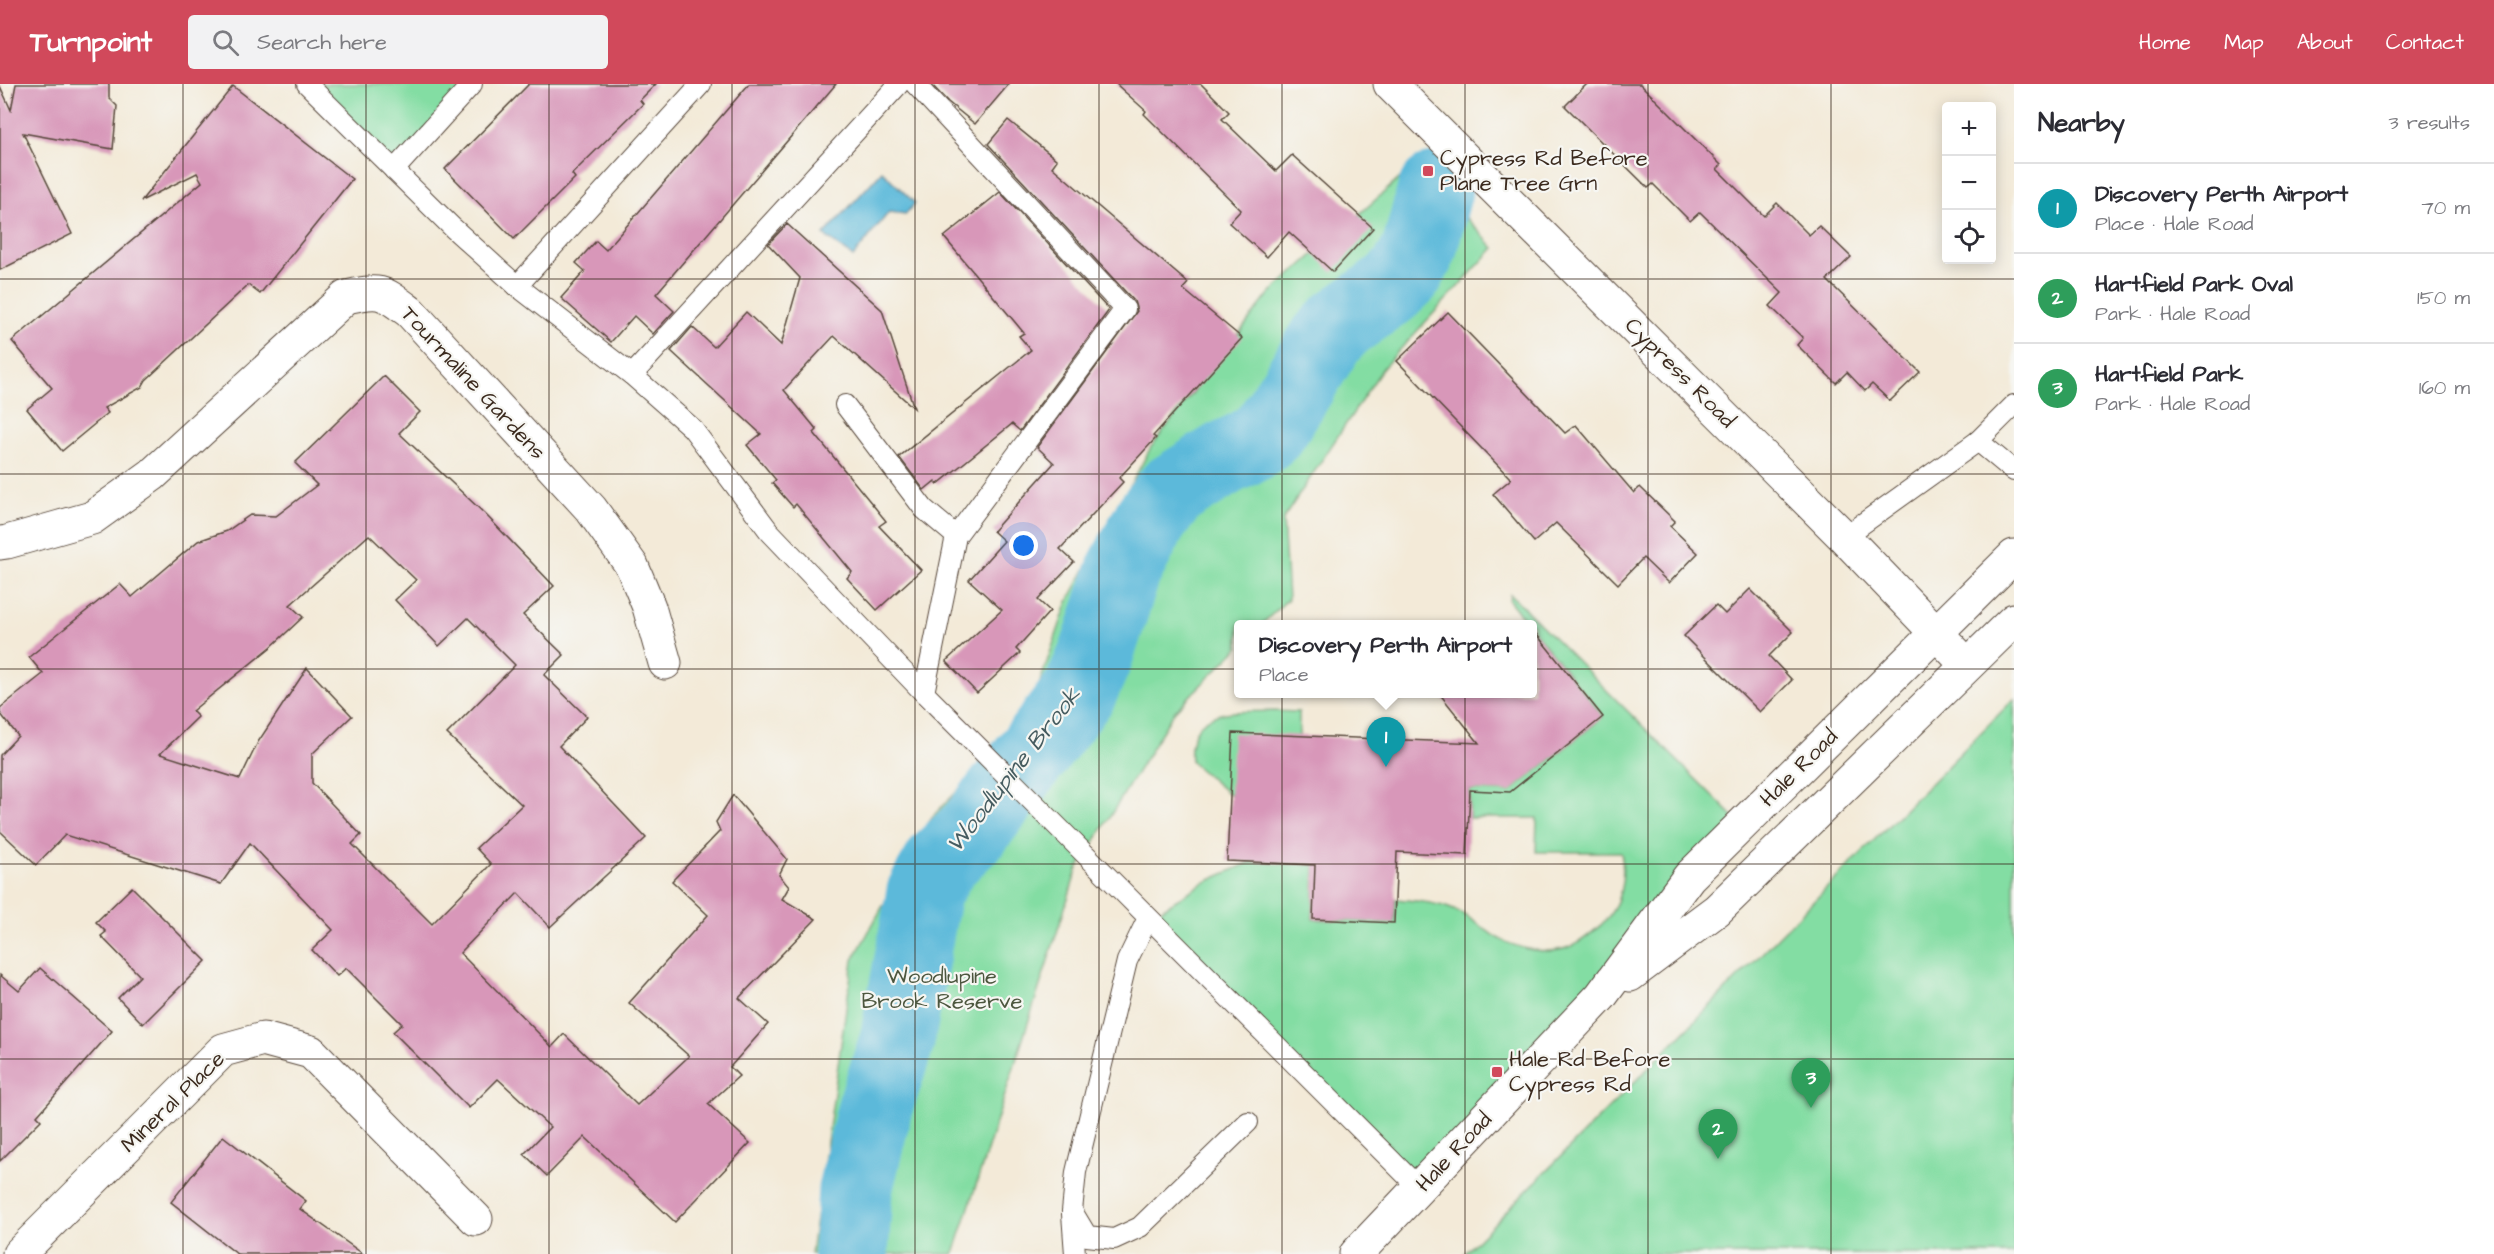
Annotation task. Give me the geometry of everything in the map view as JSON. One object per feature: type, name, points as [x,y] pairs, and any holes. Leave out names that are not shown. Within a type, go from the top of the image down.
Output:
[{"type":"street","name":"Cypress Road","points":[[1390,84],[1844,537],[1967,665]]},
{"type":"street","name":"Tourmaline Gardens","points":[[0,543],[92,518],[152,475],[346,297],[369,292],[385,293],[410,312],[591,509],[632,566],[649,607],[665,663]]},
{"type":"street","name":"Hale Road","points":[[1356,1254],[1601,996],[1689,877],[2014,556]]},
{"type":"street","name":"Hale Road","points":[[1601,996],[1717,910],[2014,620]]},
{"type":"street","name":"Mineral Place","points":[[19,1254],[223,1050],[263,1039],[311,1052],[476,1219]]},
{"type":"lane","points":[[307,84],[453,228],[517,285],[632,375],[692,428],[769,531],[982,753],[1420,1189]]},
{"type":"lane","points":[[394,170],[472,84]]},
{"type":"lane","points":[[517,285],[701,84]]},
{"type":"lane","points":[[632,375],[899,84]]},
{"type":"lane","points":[[915,84],[1125,309],[956,536],[924,693]]},
{"type":"lane","points":[[845,405],[924,509],[956,536]]},
{"type":"lane","points":[[1844,537],[1978,441],[2014,405]]},
{"type":"lane","points":[[1978,441],[2014,471]]},
{"type":"lane","points":[[1075,1254],[1072,1211],[1076,1172],[1127,961],[1148,918]]},
{"type":"lane","points":[[1072,1211],[1087,1236],[1114,1239],[1140,1227],[1248,1122]]},
{"type":"green space","points":[[307,84],[472,84],[394,170]]},
{"type":"green space","name":"Woodlupine Brook Reserve","points":[[1416,164],[1494,248],[1383,368],[1283,519],[1288,599],[1266,620],[1234,620],[1234,652],[1174,712],[1077,870],[954,1254],[811,1254],[853,960],[932,817],[1027,720],[1068,601],[1151,447],[1269,294]]},
{"type":"green space","points":[[1510,594],[1536,620],[1525,620],[1509,600]]},
{"type":"green space","points":[[1537,621],[1742,825],[1420,1189],[1148,918],[1203,883],[1251,862],[1315,865],[1313,919],[1394,923],[1396,899],[1440,905],[1459,912],[1493,935],[1522,948],[1545,951],[1576,944],[1602,924],[1614,909],[1622,881],[1621,852],[1536,852],[1537,818],[1469,818],[1470,790],[1510,792],[1603,717],[1537,635]]},
{"type":"green space","points":[[2014,699],[2014,1254],[1464,1254]]},
{"type":"green space","points":[[1299,712],[1299,736],[1230,795],[1191,762],[1191,743],[1196,730],[1205,721],[1229,713]]},
{"type":"water","points":[[882,171],[915,203],[906,214],[889,212],[853,257],[824,235]]},
{"type":"building","points":[[16,84],[109,84],[109,98],[117,106],[113,149],[23,133],[72,234],[0,270],[0,86],[11,110]]},
{"type":"building","points":[[529,84],[656,84],[640,100],[643,104],[572,174],[575,178],[514,239],[445,169]]},
{"type":"building","points":[[749,84],[836,84],[656,294],[674,311],[653,334],[634,316],[611,342],[561,298],[585,271],[576,263],[596,241],[606,250]]},
{"type":"building","points":[[931,84],[1009,84],[975,124],[948,102]]},
{"type":"building","points":[[1116,84],[1201,84],[1229,112],[1222,119],[1276,171],[1292,155],[1373,228],[1333,272],[1289,232],[1267,257],[1229,223],[1241,210],[1144,114],[1146,111]]},
{"type":"building","points":[[1587,84],[1640,84],[1721,165],[1717,169],[1764,216],[1777,203],[1809,235],[1819,226],[1851,257],[1827,280],[1920,372],[1890,401],[1872,384],[1865,391],[1847,372],[1836,383],[1797,345],[1803,338],[1770,306],[1782,293],[1700,212],[1690,221],[1653,184],[1648,188],[1565,106]]},
{"type":"building","points":[[233,86],[352,179],[260,294],[248,285],[146,380],[142,387],[104,408],[108,413],[62,451],[27,409],[52,388],[12,341],[202,182],[197,173],[141,201]]},
{"type":"building","points":[[1008,120],[1057,160],[1052,167],[1188,283],[1183,289],[1242,338],[1153,436],[1156,438],[1119,478],[1123,482],[1060,549],[1074,562],[1038,600],[1050,611],[1016,649],[1020,653],[977,693],[946,661],[1002,610],[969,580],[1004,541],[993,531],[1054,463],[1037,447],[1137,311],[1134,301],[988,144]]},
{"type":"building","points":[[1000,192],[1109,310],[1020,431],[1012,424],[938,484],[935,481],[924,490],[899,457],[1031,350],[1019,336],[1024,333],[944,237]]},
{"type":"building","points":[[787,224],[882,310],[914,408],[834,336],[784,390],[817,430],[814,433],[886,521],[879,526],[921,570],[877,610],[847,578],[852,572],[796,504],[793,507],[772,483],[776,480],[747,445],[761,434],[671,351],[692,327],[714,347],[746,312],[781,345],[800,278],[768,244]]},
{"type":"building","points":[[1448,312],[1565,433],[1576,425],[1634,493],[1640,487],[1675,521],[1670,526],[1698,553],[1669,583],[1643,558],[1618,584],[1556,523],[1534,542],[1493,494],[1511,479],[1397,361]]},
{"type":"building","points":[[384,376],[420,412],[399,433],[485,514],[554,586],[523,615],[564,655],[544,675],[587,717],[559,746],[646,838],[550,927],[518,893],[460,953],[552,1047],[564,1034],[637,1105],[689,1056],[629,1003],[708,915],[672,881],[720,831],[716,822],[733,795],[787,859],[779,875],[789,887],[782,899],[816,919],[739,998],[768,1024],[730,1067],[739,1076],[708,1104],[750,1143],[675,1222],[585,1137],[547,1176],[524,1154],[550,1127],[498,1079],[469,1108],[393,1032],[402,1024],[346,968],[337,976],[312,950],[333,930],[250,843],[221,884],[65,835],[36,865],[0,831],[0,755],[18,736],[0,713],[0,708],[43,674],[29,657],[120,584],[132,597],[198,541],[227,531],[250,515],[276,516],[317,485],[295,463]],"holes":[[[369,535],[416,580],[395,600],[439,646],[468,618],[515,665],[447,734],[522,805],[476,848],[491,864],[432,924],[352,844],[361,835],[312,783],[312,754],[352,716],[307,668],[258,742],[240,779],[160,754],[198,717],[192,711],[271,647],[303,617],[290,605]]]},
{"type":"building","points":[[1750,589],[1793,632],[1769,656],[1792,680],[1760,712],[1684,636],[1716,605],[1725,614]]},
{"type":"building","points":[[1537,635],[1603,717],[1510,792],[1470,790],[1467,855],[1397,852],[1394,923],[1313,919],[1315,865],[1227,861],[1233,733],[1479,743],[1443,698],[1537,698]]},
{"type":"building","points":[[132,887],[206,961],[143,1024],[118,998],[140,976],[101,936],[106,932],[96,922]]},
{"type":"building","points":[[40,968],[112,1031],[37,1116],[41,1120],[0,1161],[0,975],[19,991]]},
{"type":"building","points":[[223,1136],[306,1201],[300,1209],[363,1254],[237,1254],[171,1202]]},
{"type":"waterway","name":"Woodlupine Brook","points":[[851,1254],[855,1190],[875,1107],[897,1041],[924,892],[942,861],[974,830],[1080,691],[1096,655],[1124,570],[1151,519],[1172,491],[1225,458],[1252,445],[1269,431],[1326,340],[1342,323],[1389,290],[1406,274],[1419,250],[1435,190]]},
{"type":"place","name":"Cypress Rd Before Plane Tree Grn","points":[[1428,171]]},
{"type":"place","name":"Discovery Perth Airport","points":[[1386,767]]},
{"type":"place","name":"Hale Rd Before Cypress Rd","points":[[1497,1072]]},
{"type":"place","name":"Hartfield Park","points":[[1811,1108]]},
{"type":"place","name":"Hartfield Park Oval","points":[[1718,1159]]}]
